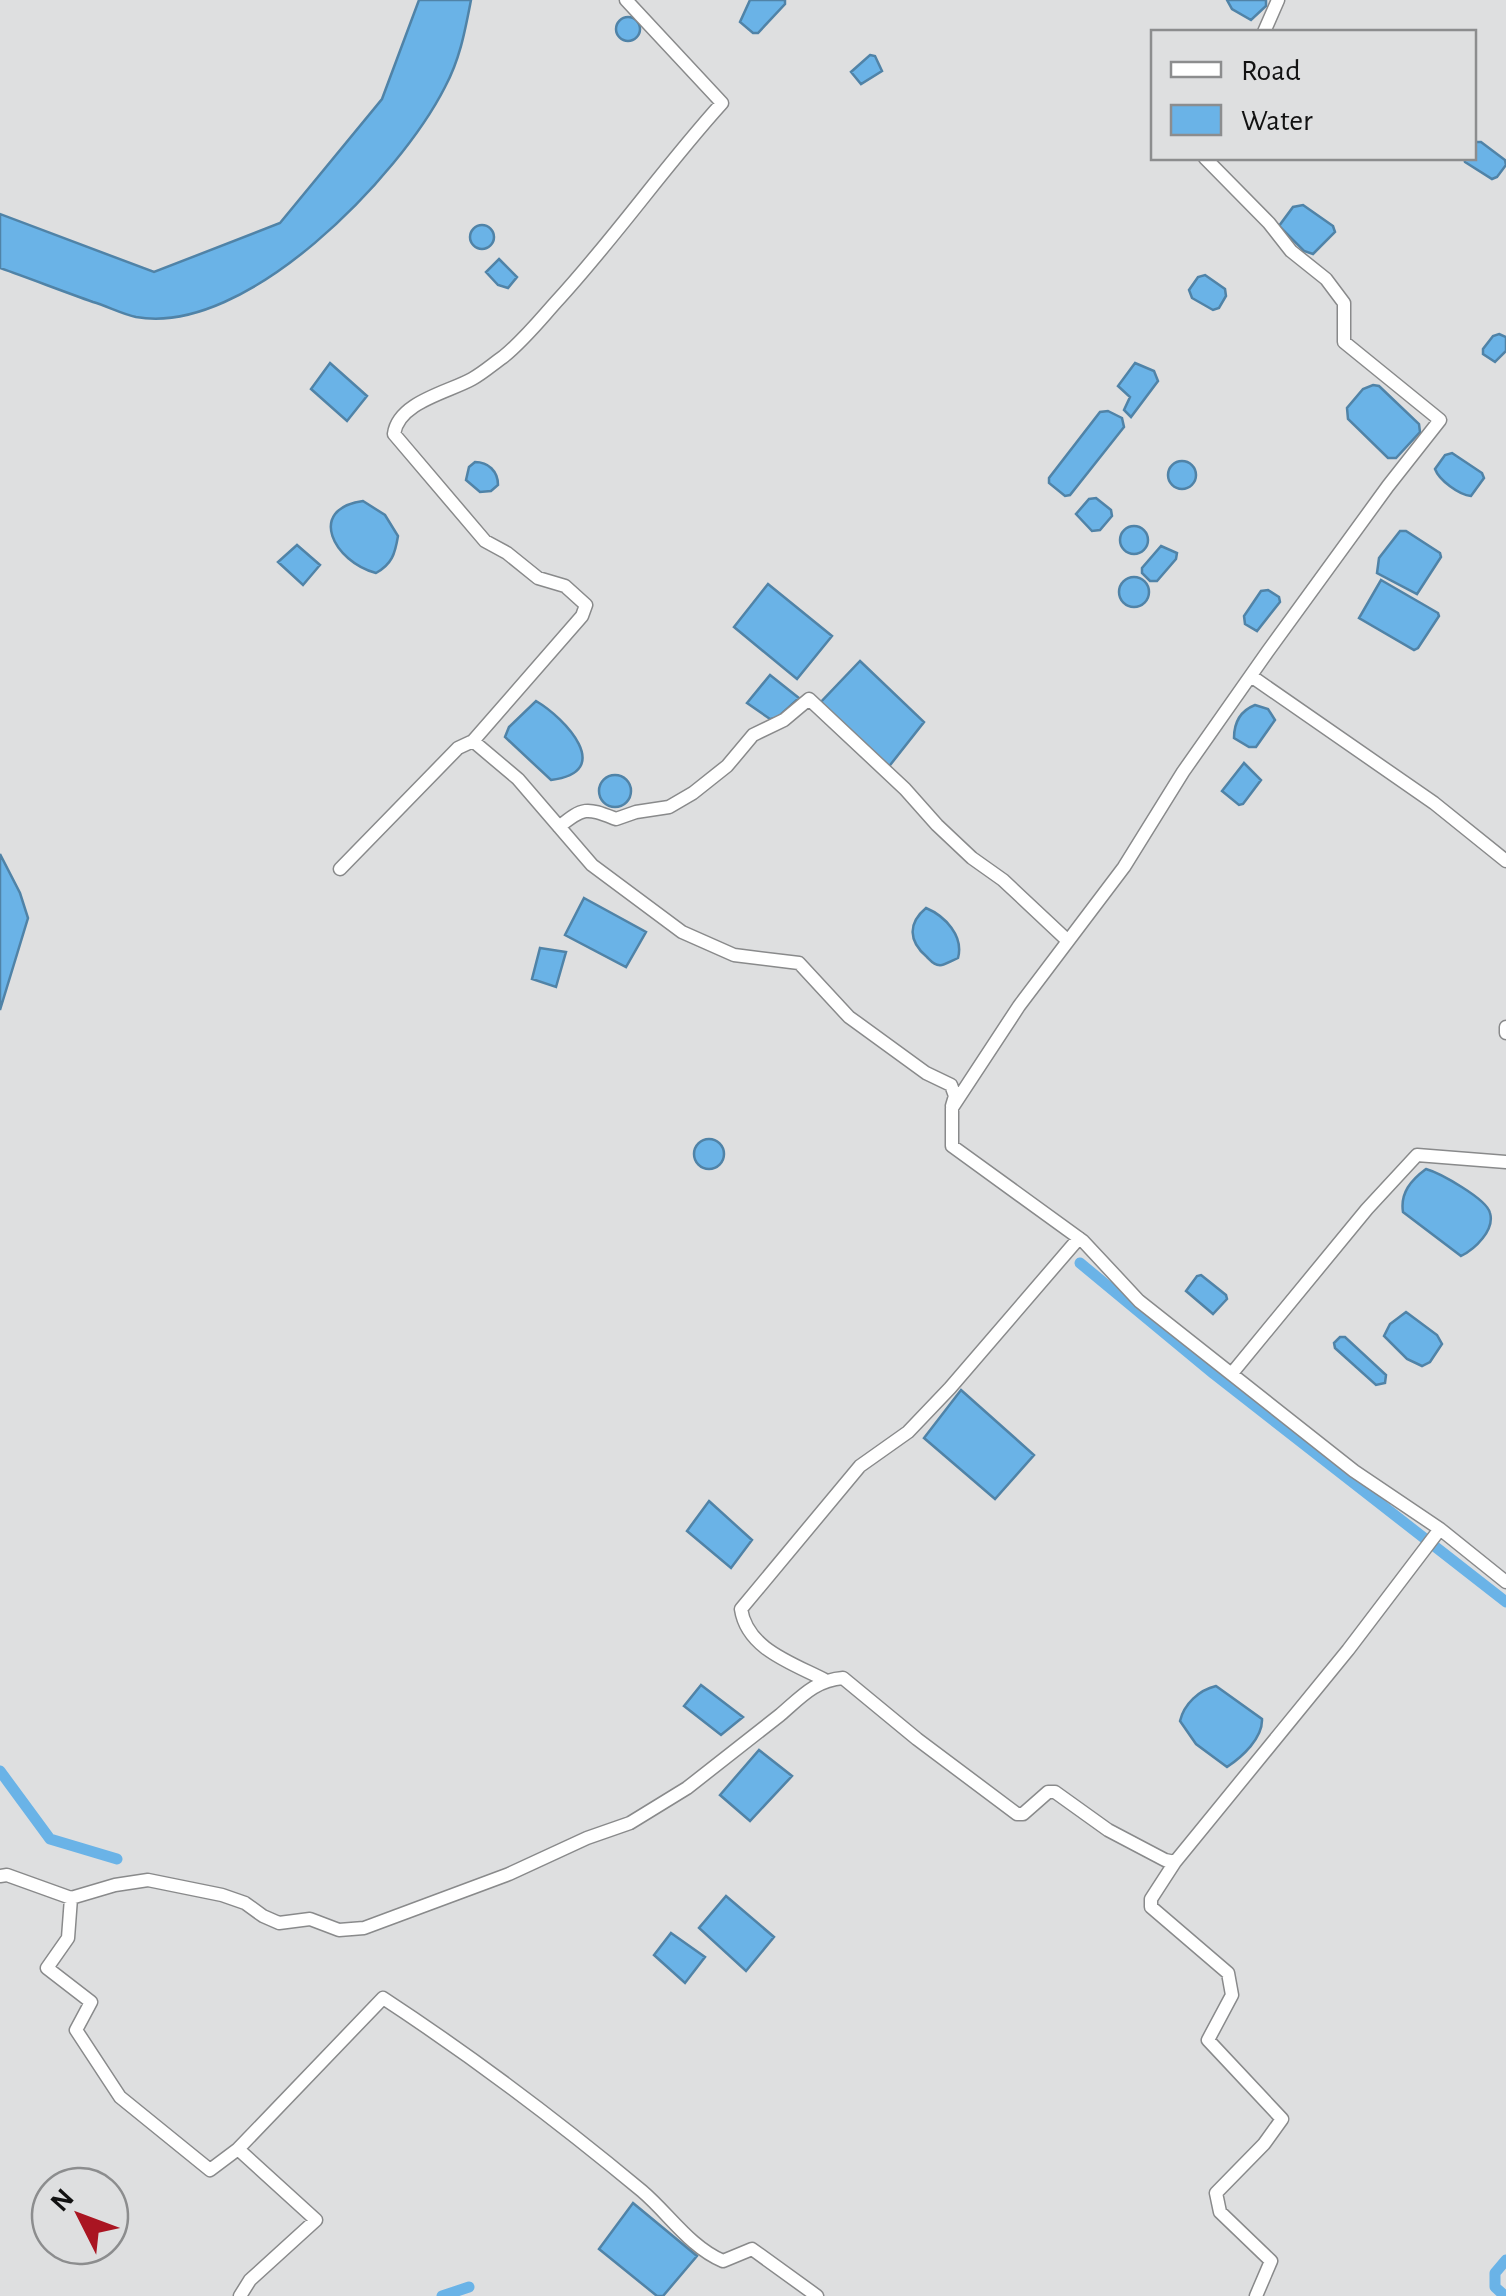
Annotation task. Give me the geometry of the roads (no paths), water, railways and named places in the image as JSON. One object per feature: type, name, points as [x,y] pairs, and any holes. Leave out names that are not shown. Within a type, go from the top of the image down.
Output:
[{"type":"street","points":[[340,869],[458,748],[473,741],[582,616],[586,604],[565,586],[538,578],[485,541],[396,437],[395,426],[414,408],[473,379],[513,349],[580,277],[722,102],[626,0]]},
{"type":"street","points":[[1265,30],[1278,0]]},
{"type":"street","points":[[952,1108],[1019,1006],[1124,867],[1183,772],[1251,676],[1440,420],[1344,342],[1344,303],[1326,278],[1291,252],[1269,223],[1207,160]]},
{"type":"street","points":[[1251,676],[1434,803],[1506,860]]},
{"type":"street","points":[[559,827],[588,809],[616,819],[669,807],[713,778],[753,735],[784,720],[809,699],[905,789],[937,826],[1068,941]]},
{"type":"street","points":[[473,741],[518,780],[592,866],[682,932],[734,955],[799,963],[849,1017],[926,1074],[951,1085],[952,1146],[1080,1238],[1139,1301],[1354,1470],[1506,1582]]},
{"type":"street","points":[[1233,1372],[1367,1209],[1418,1155],[1506,1162]]},
{"type":"street","points":[[825,1680],[769,1652],[744,1626],[741,1608],[860,1466],[908,1432],[1080,1238]]},
{"type":"street","points":[[1256,2296],[1271,2261],[1220,2212],[1216,2193],[1264,2144],[1282,2119],[1208,2040],[1232,1994],[1228,1973],[1151,1907],[1151,1899],[1175,1862],[1348,1650],[1437,1532]]},
{"type":"street","points":[[0,1876],[7,1875],[71,1898],[115,1884],[148,1880],[222,1894],[279,1923],[310,1919],[339,1930],[364,1928],[509,1874],[630,1823],[687,1788],[794,1701],[825,1680],[843,1678],[1017,1814],[1023,1814],[1048,1792],[1055,1792],[1108,1830],[1175,1862]]},
{"type":"street","points":[[71,1898],[68,1938],[47,1968],[91,2002],[76,2030],[120,2097],[210,2170],[238,2148],[383,1998],[466,2052],[644,2193],[707,2254],[723,2261],[752,2248],[817,2296]]},
{"type":"street","points":[[238,2148],[316,2220],[250,2280],[240,2296]]},
{"type":"water","points":[[419,0],[471,0],[458,55],[445,87],[393,163],[356,204],[315,243],[270,276],[224,302],[179,317],[136,317],[0,268],[0,214],[154,272],[280,223],[382,99]]},
{"type":"water","points":[[750,0],[785,0],[785,4],[758,33],[753,33],[740,22]]},
{"type":"water","points":[[1227,0],[1266,0],[1266,6],[1251,20],[1232,9]]},
{"type":"water","points":[[628,17],[640,29],[628,41],[616,29]]},
{"type":"water","points":[[870,55],[875,56],[882,71],[861,84],[851,72]]},
{"type":"water","points":[[1476,142],[1481,142],[1505,160],[1506,165],[1492,179],[1465,162],[1476,160]]},
{"type":"water","points":[[1303,205],[1333,226],[1335,232],[1313,254],[1304,251],[1279,226],[1293,207]]},
{"type":"water","points":[[482,225],[491,228],[491,246],[482,249],[473,246],[470,237],[473,228]]},
{"type":"water","points":[[499,259],[517,277],[508,288],[498,285],[486,272]]},
{"type":"water","points":[[1205,275],[1225,289],[1226,296],[1219,308],[1213,310],[1192,298],[1189,290],[1198,277]]},
{"type":"water","points":[[1499,334],[1506,337],[1506,351],[1495,362],[1483,354],[1483,349]]},
{"type":"water","points":[[330,363],[367,396],[347,421],[311,389]]},
{"type":"water","points":[[1135,363],[1154,371],[1158,381],[1131,417],[1124,410],[1130,397],[1118,386]]},
{"type":"water","points":[[1379,386],[1419,424],[1420,432],[1396,458],[1388,458],[1348,419],[1347,408],[1363,389]]},
{"type":"water","points":[[1108,411],[1122,418],[1124,427],[1070,495],[1065,496],[1049,483],[1049,478],[1100,412]]},
{"type":"water","points":[[1452,453],[1482,473],[1484,478],[1471,496],[1450,486],[1435,469],[1445,455]]},
{"type":"water","points":[[1182,461],[1192,465],[1196,475],[1192,485],[1182,489],[1172,485],[1168,475],[1172,465]]},
{"type":"water","points":[[475,462],[494,472],[498,485],[491,491],[480,492],[466,480],[469,467]]},
{"type":"water","points":[[1096,498],[1111,510],[1112,516],[1100,530],[1092,531],[1076,514],[1089,499]]},
{"type":"water","points":[[363,501],[385,515],[398,536],[392,558],[376,573],[348,558],[332,536],[335,514],[345,506]]},
{"type":"water","points":[[1134,526],[1144,530],[1148,540],[1144,550],[1134,554],[1124,550],[1120,540],[1124,530]]},
{"type":"water","points":[[1400,531],[1440,553],[1417,594],[1377,573],[1379,558]]},
{"type":"water","points":[[297,545],[320,565],[303,585],[278,562]]},
{"type":"water","points":[[1161,546],[1177,553],[1176,559],[1157,581],[1150,581],[1142,568]]},
{"type":"water","points":[[1134,577],[1144,582],[1149,592],[1144,602],[1134,607],[1124,602],[1119,592],[1124,582]]},
{"type":"water","points":[[1381,580],[1438,613],[1418,648],[1414,650],[1359,618]]},
{"type":"water","points":[[768,584],[832,636],[797,679],[734,627]]},
{"type":"water","points":[[1268,590],[1280,602],[1257,631],[1245,624],[1244,616],[1261,591]]},
{"type":"water","points":[[860,661],[924,722],[887,769],[819,704]]},
{"type":"water","points":[[770,675],[799,698],[777,718],[770,719],[747,703]]},
{"type":"water","points":[[536,701],[560,719],[579,744],[580,767],[570,775],[551,780],[505,737],[509,727]]},
{"type":"water","points":[[1255,705],[1268,709],[1275,720],[1256,747],[1249,747],[1234,738],[1234,733],[1242,714]]},
{"type":"water","points":[[1244,763],[1261,780],[1239,805],[1222,791]]},
{"type":"water","points":[[615,775],[626,780],[631,791],[626,802],[615,807],[604,802],[599,791],[604,780]]},
{"type":"water","points":[[0,854],[28,918],[0,1010]]},
{"type":"water","points":[[584,898],[646,932],[626,967],[565,935]]},
{"type":"water","points":[[926,908],[940,916],[956,935],[958,958],[943,965],[930,961],[916,945],[913,926]]},
{"type":"water","points":[[540,948],[566,952],[556,987],[532,979]]},
{"type":"water","points":[[709,1139],[720,1143],[724,1154],[720,1165],[709,1169],[698,1165],[694,1154],[698,1143]]},
{"type":"water","points":[[1426,1169],[1472,1194],[1490,1213],[1487,1232],[1461,1256],[1403,1212],[1408,1187]]},
{"type":"water","points":[[1201,1275],[1226,1295],[1227,1299],[1213,1314],[1186,1291]]},
{"type":"water","points":[[1406,1312],[1437,1335],[1442,1344],[1430,1362],[1422,1366],[1407,1359],[1384,1336],[1390,1324]]},
{"type":"water","points":[[1340,1337],[1345,1337],[1386,1375],[1385,1383],[1376,1385],[1335,1348]]},
{"type":"water","points":[[961,1390],[1034,1455],[995,1499],[924,1438]]},
{"type":"water","points":[[709,1501],[752,1540],[731,1568],[687,1531]]},
{"type":"water","points":[[701,1685],[743,1717],[721,1735],[684,1706]]},
{"type":"water","points":[[1216,1686],[1262,1719],[1255,1740],[1227,1767],[1196,1744],[1180,1721],[1193,1699]]},
{"type":"water","points":[[759,1750],[792,1776],[750,1821],[720,1795]]},
{"type":"water","points":[[726,1896],[774,1937],[746,1971],[699,1928]]},
{"type":"water","points":[[671,1933],[705,1957],[685,1983],[654,1955]]},
{"type":"water","points":[[633,2203],[697,2256],[663,2296],[657,2296],[599,2249]]},
{"type":"waterway","points":[[1080,1263],[1214,1374],[1506,1602]]},
{"type":"waterway","points":[[0,1771],[50,1839],[117,1859]]},
{"type":"waterway","points":[[1505,2296],[1495,2287],[1495,2273],[1506,2260]]},
{"type":"waterway","points":[[442,2296],[469,2287]]}]
